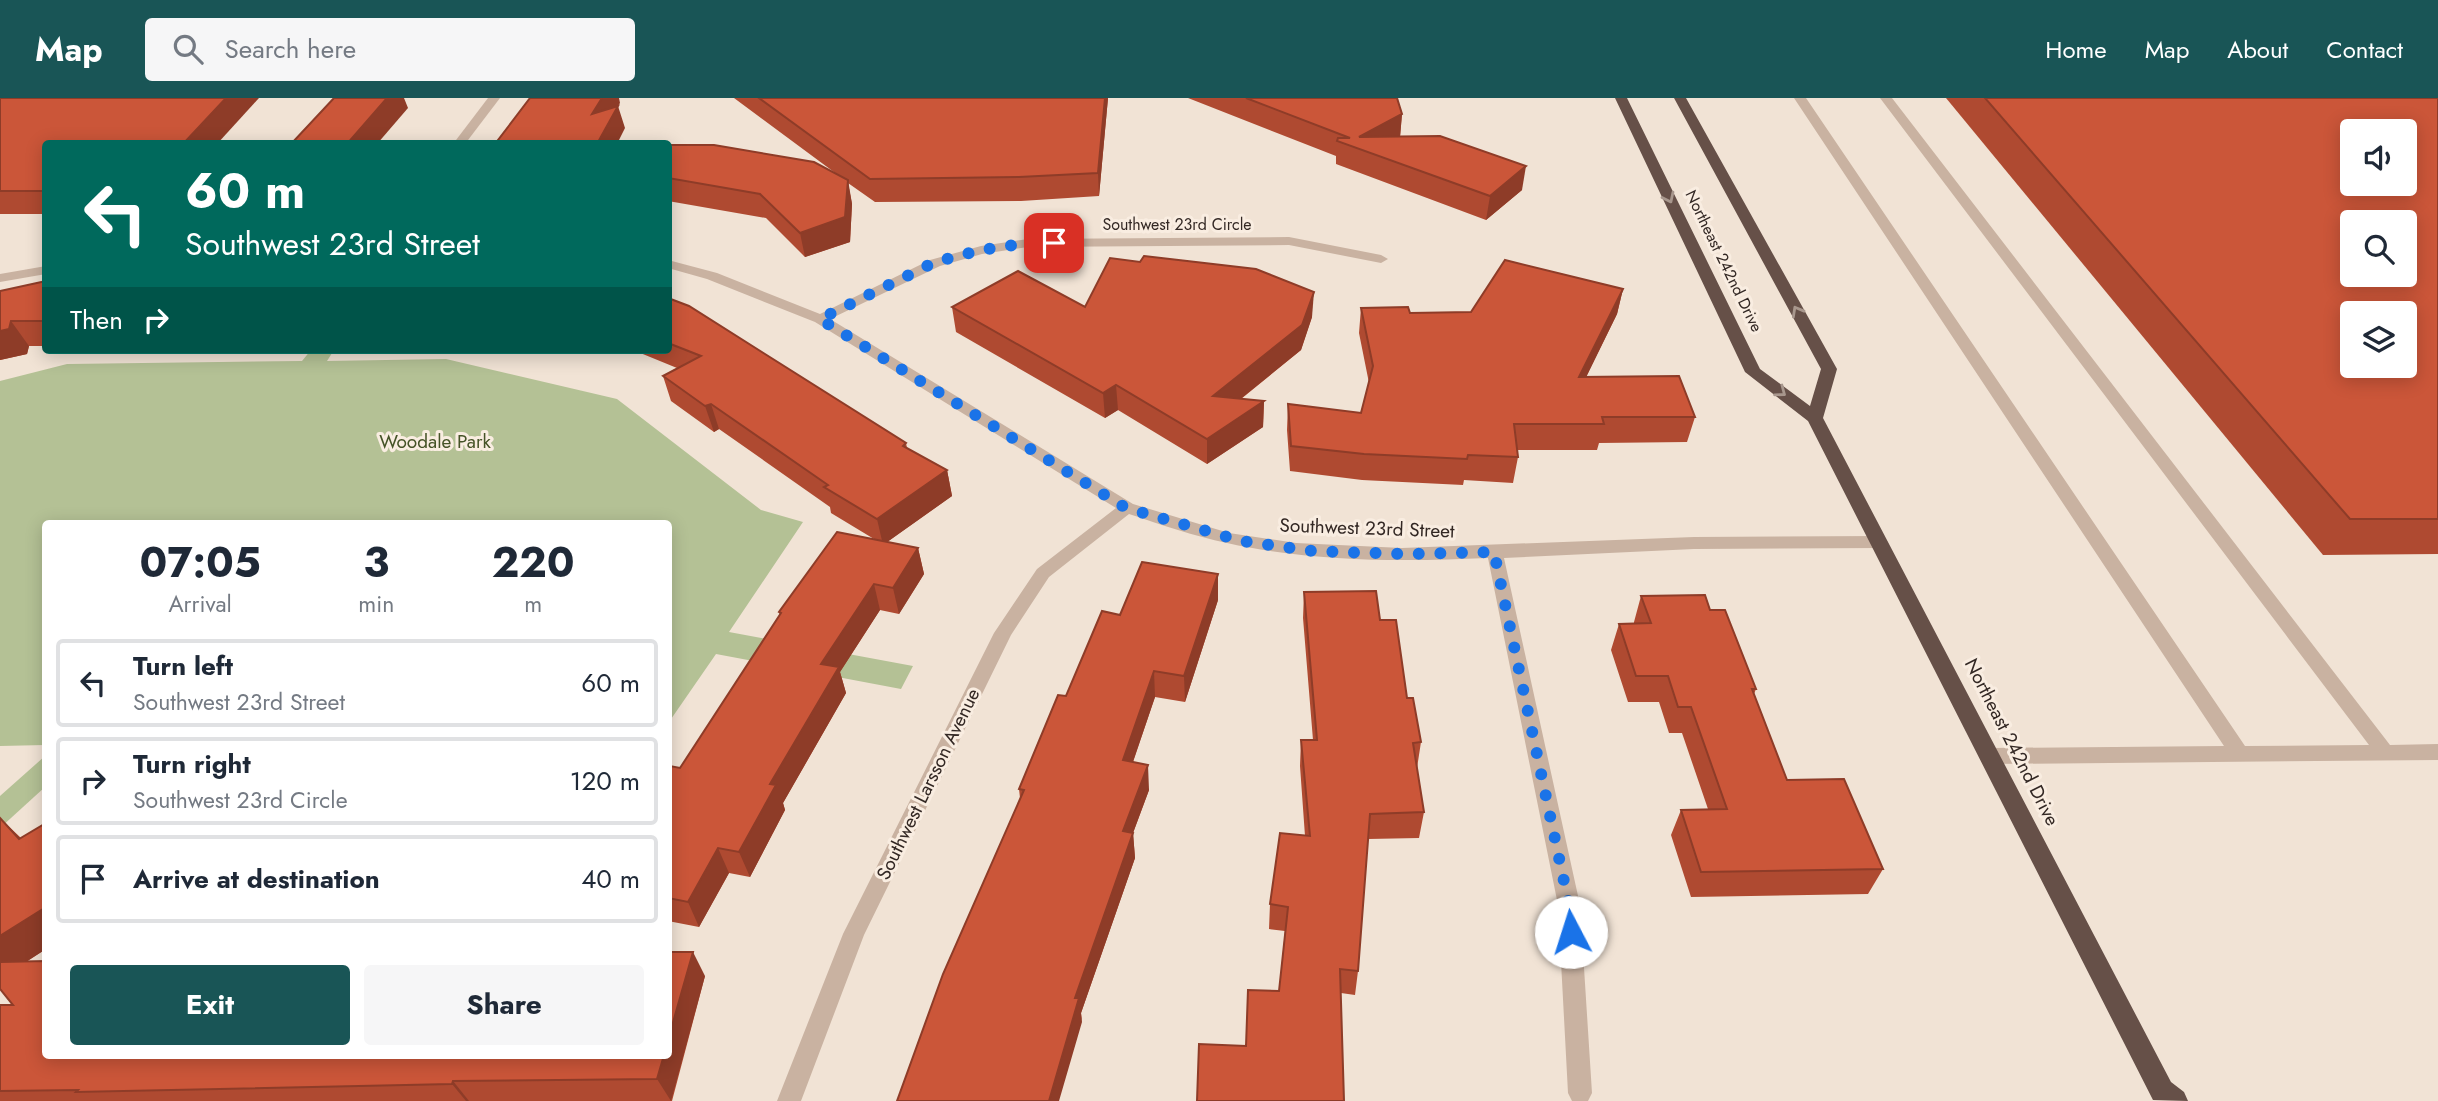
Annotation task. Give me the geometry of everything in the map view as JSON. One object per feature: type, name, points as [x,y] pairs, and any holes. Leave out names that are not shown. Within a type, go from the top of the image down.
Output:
[{"type":"highway","name":"Northeast 242nd Drive","points":[[1621,98],[1753,372],[1815,418],[2166,1097]]},
{"type":"highway","points":[[1680,98],[1701,135]]},
{"type":"highway","name":"Northeast 242nd Drive","points":[[1701,135],[1829,369],[1815,418]]},
{"type":"street","points":[[463,140],[494,98]]},
{"type":"street","points":[[1800,98],[2240,754]]},
{"type":"street","points":[[1886,98],[2385,752]]},
{"type":"street","name":"Southwest 23rd Circle","points":[[820,319],[935,262],[981,250],[1028,243],[1290,241],[1381,259]]},
{"type":"street","name":"Southwest 23rd Street","points":[[672,265],[712,276],[820,319],[1126,508],[1242,541],[1312,551],[1403,554],[1670,544],[1880,542]]},
{"type":"street","points":[[0,278],[42,271]]},
{"type":"street","name":"Southwest Larsson Avenue","points":[[789,1101],[854,934],[1003,633],[1043,573],[1126,508]]},
{"type":"street","points":[[1494,552],[1569,905],[1580,1093]]},
{"type":"street","points":[[1990,756],[2438,752]]},
{"type":"green space","name":"Woodale Park","points":[[308,354],[331,354],[327,361],[446,359],[617,399],[761,510],[803,522],[729,632],[913,666],[901,689],[716,654],[672,718],[672,520],[42,520],[42,745],[0,746],[0,381],[67,364],[302,361]]},
{"type":"green space","points":[[42,759],[42,790],[0,828],[0,796]]},
{"type":"building","points":[[0,98],[226,98],[187,140],[42,140],[42,191],[0,191]]},
{"type":"building","points":[[334,98],[387,98],[350,140],[295,140]]},
{"type":"building","points":[[530,98],[602,98],[592,114],[618,106],[599,140],[498,140]]},
{"type":"building","points":[[759,98],[1105,98],[1098,173],[870,179]]},
{"type":"building","points":[[1246,98],[1397,98],[1402,114],[1359,137],[1440,136],[1526,166],[1490,196],[1337,141],[1338,138],[1350,138]]},
{"type":"building","points":[[1985,98],[2438,98],[2438,519],[2350,519]]},
{"type":"building","points":[[672,145],[714,145],[814,162],[848,180],[845,217],[800,233],[760,194],[672,179]]},
{"type":"building","points":[[1144,256],[1256,269],[1314,292],[1302,325],[1213,396],[1264,401],[1207,439],[1116,385],[1103,393],[952,307],[1018,271],[1085,307],[1110,258],[1140,262]]},
{"type":"building","points":[[1505,260],[1623,289],[1579,377],[1679,376],[1695,417],[1602,417],[1604,424],[1514,424],[1518,457],[1468,455],[1467,459],[1364,454],[1291,446],[1288,404],[1361,413],[1373,366],[1361,308],[1408,307],[1410,313],[1471,312]]},
{"type":"building","points":[[42,282],[42,321],[11,321],[9,329],[0,331],[0,291]]},
{"type":"building","points":[[672,300],[689,306],[906,443],[903,446],[947,470],[877,519],[824,487],[828,485],[711,404],[705,406],[663,376],[701,356],[672,345]]},
{"type":"building","points":[[837,532],[918,548],[893,588],[874,584],[821,664],[839,667],[770,784],[776,785],[739,852],[718,848],[688,902],[672,899],[672,766],[680,768],[781,613],[779,612]]},
{"type":"building","points":[[1142,562],[1218,574],[1184,676],[1154,671],[1123,760],[1148,765],[1123,831],[1133,833],[1075,998],[1079,998],[1049,1101],[897,1101],[943,974],[1024,790],[1019,789],[1058,695],[1066,696],[1102,611],[1120,615]]},
{"type":"building","points":[[1376,591],[1380,620],[1396,620],[1407,698],[1413,698],[1421,742],[1413,743],[1424,812],[1370,814],[1358,971],[1340,969],[1344,1101],[1197,1101],[1199,1044],[1246,1046],[1248,990],[1279,991],[1288,907],[1270,904],[1280,833],[1310,836],[1301,740],[1317,740],[1304,592]]},
{"type":"building","points":[[1705,595],[1710,610],[1725,610],[1787,780],[1844,779],[1883,869],[1701,872],[1681,810],[1727,809],[1691,707],[1678,707],[1668,676],[1636,676],[1619,624],[1651,623],[1641,596]]},
{"type":"building","points":[[0,818],[19,839],[42,825],[42,910],[0,936]]},
{"type":"building","points":[[672,952],[693,952],[672,1026]]},
{"type":"building","points":[[42,961],[42,1059],[663,1059],[657,1079],[453,1081],[452,1084],[76,1092],[78,1090],[0,1091],[0,1005],[13,1005],[0,989],[0,962]]},
{"type":"route","points":[[1054,243],[1028,243],[981,250],[935,262],[820,319],[1126,508],[1242,541],[1312,551],[1403,554],[1494,552],[1569,905],[1571,932]]}]
